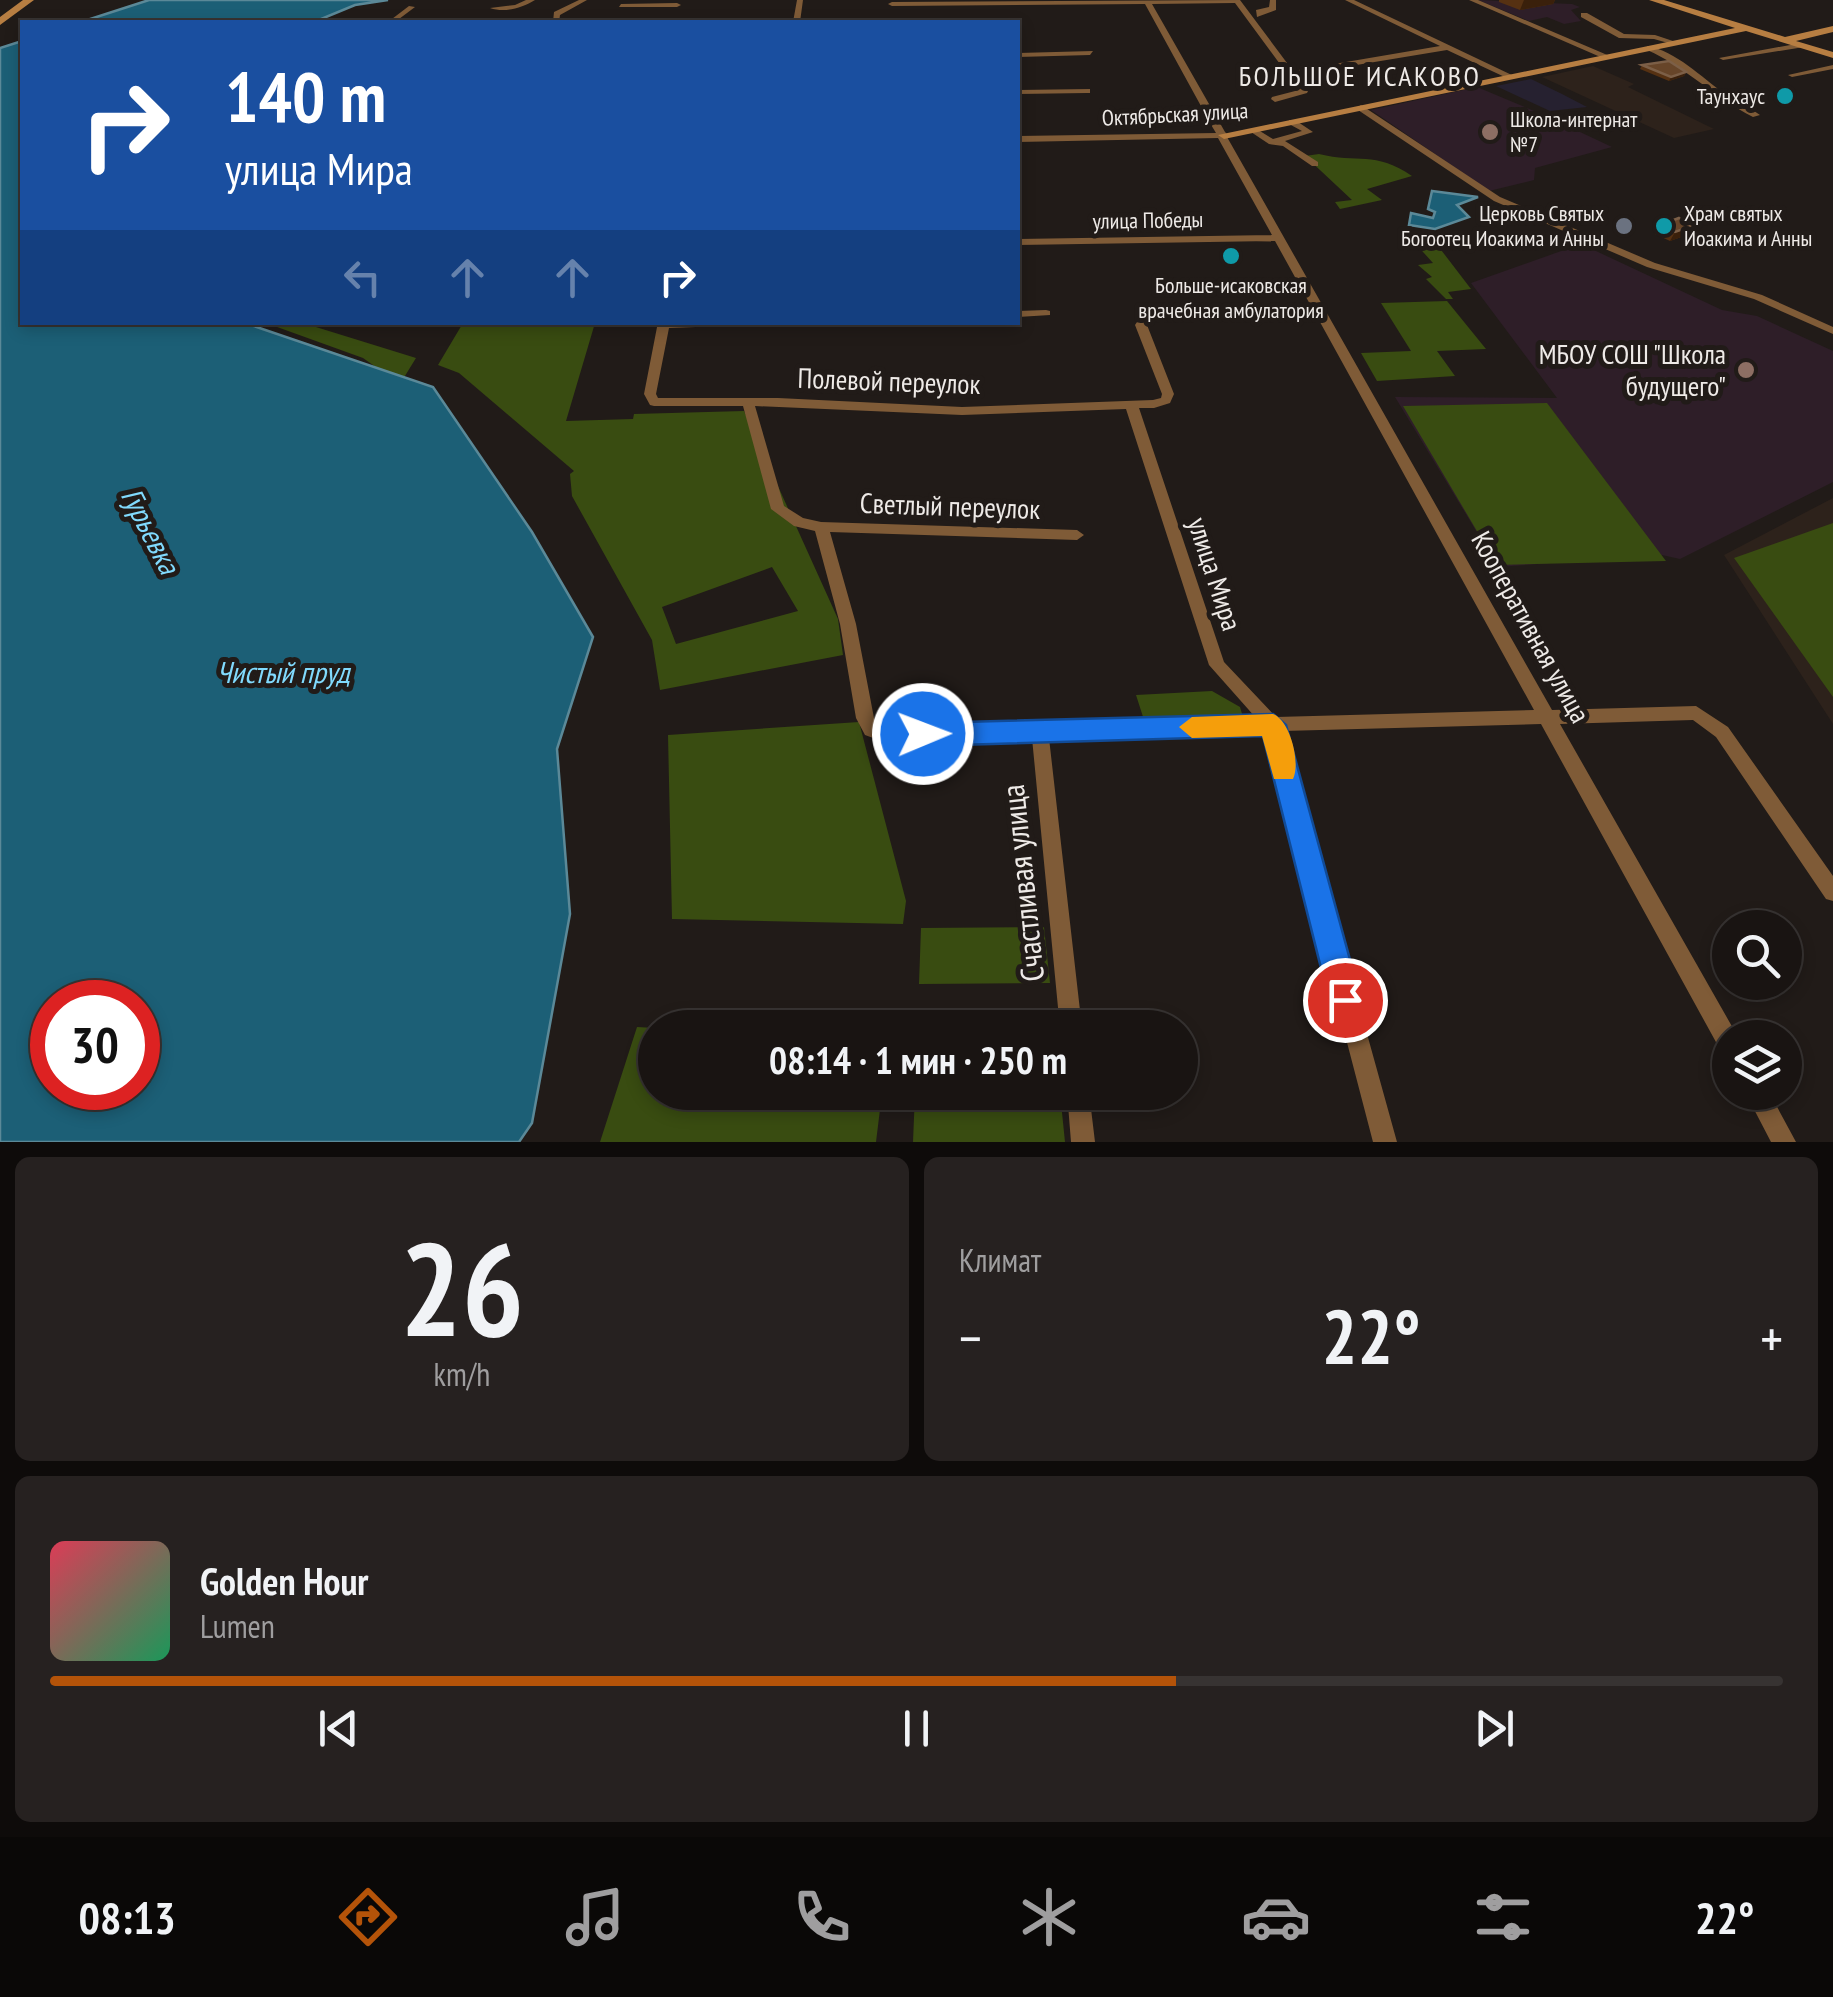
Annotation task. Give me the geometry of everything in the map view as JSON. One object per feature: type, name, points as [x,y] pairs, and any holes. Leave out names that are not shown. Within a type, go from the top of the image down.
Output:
[{"type":"street","points":[[0,22],[29,0]]},
{"type":"street","points":[[494,8],[516,8],[532,0]]},
{"type":"street","points":[[556,20],[557,14],[584,0]]},
{"type":"street","points":[[891,2],[1236,0],[1293,72],[1305,94],[1275,99]]},
{"type":"street","points":[[1260,15],[1273,8],[1273,0]]},
{"type":"street","points":[[1348,0],[1512,77]]},
{"type":"street","points":[[1472,0],[1608,57]]},
{"type":"street","points":[[1654,0],[1744,29],[1799,41],[1833,55]]},
{"type":"street","points":[[1147,1],[1224,135]]},
{"type":"street","points":[[621,6],[678,2]]},
{"type":"street","points":[[974,4],[976,17]]},
{"type":"street","points":[[394,20],[412,7]]},
{"type":"street","points":[[1584,15],[1622,36],[1655,37],[1675,43]]},
{"type":"street","name":"Октябрьская улица","points":[[1020,139],[1224,135],[1744,29]]},
{"type":"street","points":[[1723,58],[1833,30]]},
{"type":"street","points":[[1293,72],[1449,48]]},
{"type":"street","points":[[1650,48],[1678,60],[1724,101],[1756,115]]},
{"type":"street","points":[[1020,55],[1090,53]]},
{"type":"street","points":[[1792,75],[1833,67]]},
{"type":"street","points":[[1020,92],[1087,91]]},
{"type":"street","points":[[1361,108],[1497,198],[1651,265],[1758,296],[1833,330]]},
{"type":"street","points":[[1170,120],[1215,120]]},
{"type":"street","points":[[1178,137],[1175,126],[1182,126],[1182,120]]},
{"type":"street","points":[[1272,142],[1309,132],[1292,122]]},
{"type":"street","points":[[1252,130],[1272,142],[1285,144],[1315,164]]},
{"type":"street","name":"Кооперативная улица","points":[[1224,135],[1716,1020]]},
{"type":"street","name":"улица Победы","points":[[1020,242],[1279,238]]},
{"type":"street","points":[[1132,407],[1166,400],[1168,394],[1141,325],[1157,315],[1320,309]]},
{"type":"street","points":[[1020,314],[1046,313]]},
{"type":"street","name":"Полевой переулок","points":[[664,325],[650,394],[654,402],[668,405],[748,402],[962,411],[1132,407]]},
{"type":"street","points":[[748,402],[778,509],[799,522],[822,527],[848,624],[865,718],[871,730],[884,736],[1696,713],[1711,720],[1833,892]]},
{"type":"street","name":"улица Мира","points":[[1132,407],[1217,666],[1273,725],[1385,1142]]},
{"type":"street","name":"Светлый переулок","points":[[822,527],[1078,535]]},
{"type":"street","name":"Счастливая улица","points":[[1040,732],[1069,1010]]},
{"type":"street","points":[[1080,1110],[1083,1142]]},
{"type":"street","points":[[1766,1110],[1784,1142]]},
{"type":"shaded area","points":[[1478,0],[1572,4],[1580,7],[1571,10],[1581,21],[1564,24],[1547,17],[1529,21]]},
{"type":"shaded area","points":[[1593,66],[1714,129],[1674,138],[1542,77]]},
{"type":"shaded area","points":[[1531,79],[1587,107],[1550,111],[1496,86]]},
{"type":"shaded area","name":"Школа-интернат №7","points":[[1477,87],[1612,147],[1535,168],[1534,180],[1489,191],[1371,110]]},
{"type":"shaded area","points":[[1581,244],[1722,310],[1757,316],[1833,351],[1833,482],[1680,559],[1662,555],[1498,567],[1395,397],[1557,398],[1471,283]]},
{"type":"shaded area","points":[[1833,498],[1833,724],[1724,555]]},
{"type":"green space","points":[[1305,156],[1376,160],[1412,176],[1367,189],[1382,200],[1340,209],[1335,202],[1352,200]]},
{"type":"green space","points":[[1414,242],[1435,242],[1471,289],[1448,292],[1453,299],[1446,299],[1426,279],[1432,277],[1418,265],[1433,263]]},
{"type":"green space","points":[[1447,301],[1486,349],[1437,351],[1455,376],[1377,381],[1361,353],[1411,351],[1381,303]]},
{"type":"green space","points":[[272,325],[309,325],[416,358],[400,384],[363,358]]},
{"type":"green space","points":[[462,325],[594,325],[566,421],[633,419],[634,414],[744,411],[838,619],[843,655],[660,690],[652,640],[572,496],[570,474],[574,471],[459,373],[438,365]],"holes":[[[772,567],[798,611],[676,644],[662,607]]]},
{"type":"green space","points":[[1547,403],[1666,561],[1497,565],[1403,406]]},
{"type":"green space","points":[[1833,523],[1833,697],[1734,558]]},
{"type":"green space","points":[[1212,691],[1240,707],[1245,724],[1145,723],[1136,695]]},
{"type":"green space","points":[[859,722],[906,901],[903,924],[672,919],[668,735]]},
{"type":"green space","points":[[1044,927],[1050,983],[919,984],[921,928]]},
{"type":"green space","points":[[637,1027],[638,1110],[880,1110],[876,1142],[600,1142]]},
{"type":"green space","points":[[914,1110],[1062,1110],[1065,1142],[913,1142]]},
{"type":"water","points":[[149,0],[388,0],[355,5],[319,20],[87,20]]},
{"type":"water","name":"Чистый пруд","points":[[20,42],[20,325],[251,325],[433,387],[532,532],[593,637],[557,749],[570,914],[532,1123],[519,1142],[0,1142],[0,48]]},
{"type":"water","points":[[1432,191],[1478,197],[1457,205],[1469,217],[1435,229],[1409,225],[1411,213],[1433,218],[1435,212],[1428,209]]},
{"type":"building","points":[[1669,61],[1686,72],[1671,77],[1642,65]]},
{"type":"building","points":[[1679,218],[1692,226],[1675,232],[1660,225]]},
{"type":"slow traffic","points":[[1192,727],[1273,725],[1283,770]]},
{"type":"place","name":"Таунхаус","points":[[1785,96]]},
{"type":"place","name":"Школа-интернат №7","points":[[1490,132]]},
{"type":"place","name":"Церковь Святых Богоотец Иоакима и Анны","points":[[1624,226]]},
{"type":"place","name":"Храм святых Иоакима и Анны","points":[[1664,226]]},
{"type":"place","name":"Больше-исаковская врачебная амбулатория","points":[[1231,256]]},
{"type":"place","name":"МБОУ СОШ \"Школа будущего\"","points":[[1746,370]]},
{"type":"district","name":"БОЛЬШОЕ ИСАКОВО","points":[[1360,76]]},
{"type":"route","points":[[923,734],[1273,725],[1345,1000]]},
{"type":"water label","name":"Гурьевка","points":[[150,531]]}]
